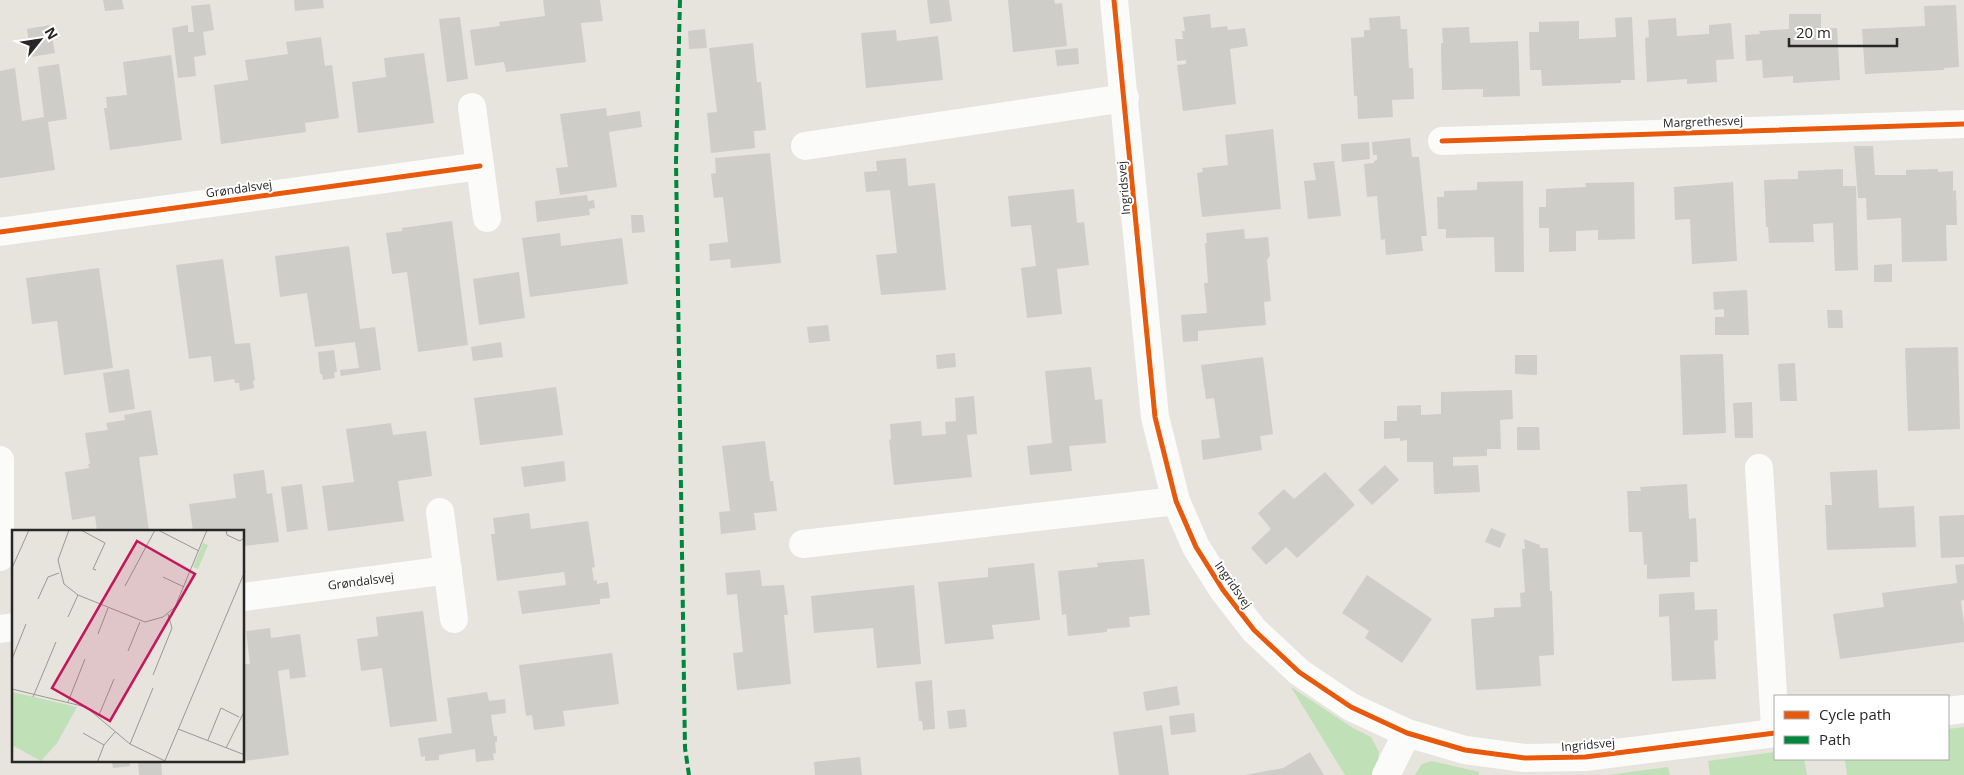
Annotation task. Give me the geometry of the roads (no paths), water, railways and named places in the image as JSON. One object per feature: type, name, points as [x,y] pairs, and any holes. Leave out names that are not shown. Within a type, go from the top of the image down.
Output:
[{"type":"street","name":"Ingridsvej","points":[[1114,0],[1156,417],[1176,501],[1196,547],[1223,590],[1254,630],[1299,672],[1351,707],[1407,733],[1465,750],[1525,758],[1585,757],[1774,733]]},
{"type":"street","points":[[805,146],[1125,98]]},
{"type":"street","points":[[472,107],[487,218]]},
{"type":"street","name":"Margrethesvej","points":[[1442,141],[1964,124]]},
{"type":"street","name":"Grøndalsvej","points":[[0,232],[480,166]]},
{"type":"street","points":[[0,460],[0,557]]},
{"type":"street","points":[[1759,468],[1774,711]]},
{"type":"street","points":[[803,544],[1176,501]]},
{"type":"street","points":[[440,512],[454,619]]},
{"type":"street","name":"Grøndalsvej","points":[[245,597],[448,570]]},
{"type":"street","points":[[1949,711],[1964,709]]},
{"type":"street","points":[[1386,775],[1407,733]]}]
